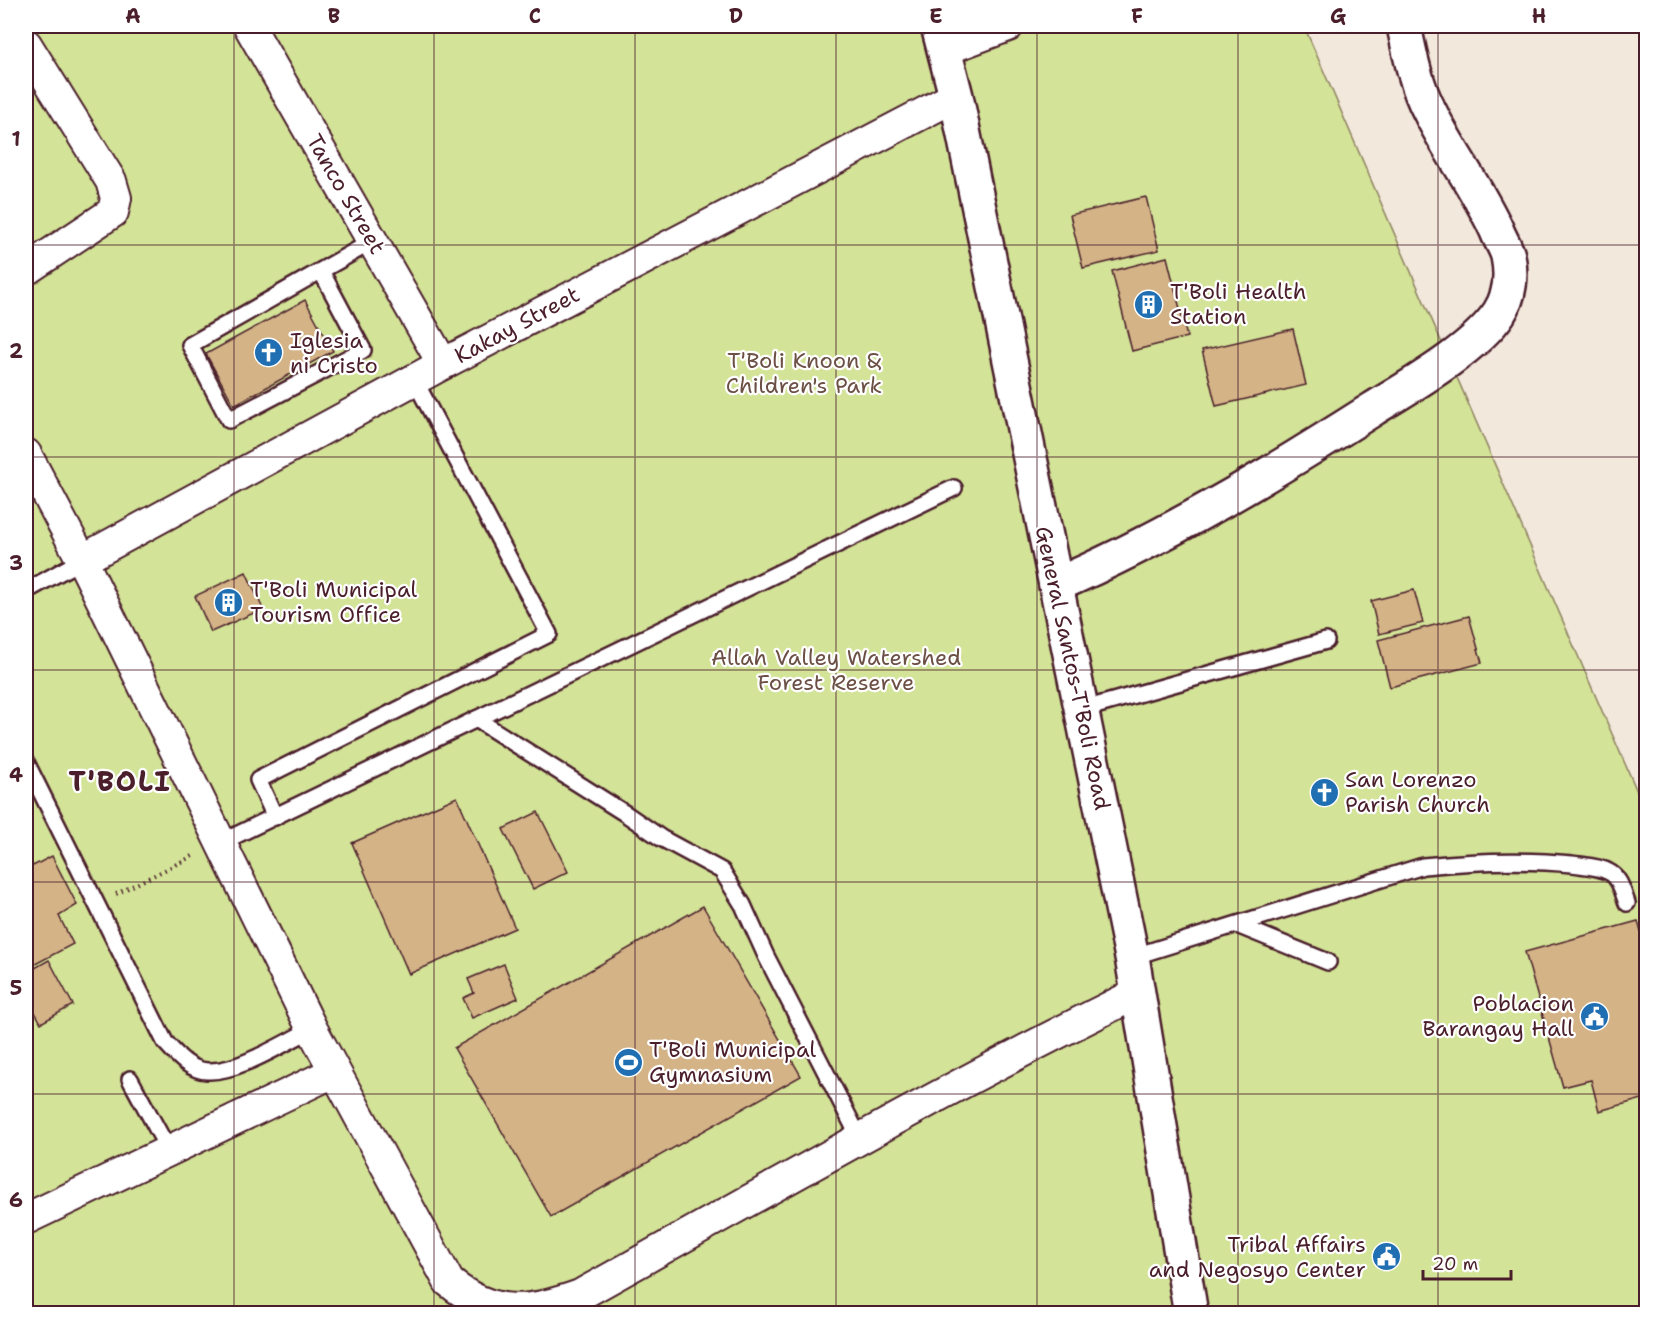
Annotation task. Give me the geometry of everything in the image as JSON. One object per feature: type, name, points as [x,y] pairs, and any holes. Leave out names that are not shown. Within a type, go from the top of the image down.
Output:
[{"type":"main road","points":[[1056,585],[1113,561],[1205,512],[1320,442],[1429,374],[1477,336],[1499,313],[1509,294],[1508,255],[1489,212],[1429,111],[1411,62],[1404,26]]},
{"type":"main road","name":"General Santos-T'Boli Road","points":[[941,38],[956,96],[1131,957],[1191,1314]]},
{"type":"street","points":[[941,38],[1008,26]]},
{"type":"street","name":"Tanco Street","points":[[257,28],[443,364]]},
{"type":"street","points":[[26,44],[111,181],[116,198],[113,212],[26,270]]},
{"type":"street","name":"Kakay Street","points":[[82,560],[414,379],[956,96]]},
{"type":"street","points":[[26,454],[82,560],[334,1072],[450,1282],[466,1297],[497,1308],[528,1310],[552,1305],[580,1295],[860,1139],[1071,1026],[1138,993]]},
{"type":"street","points":[[26,1219],[334,1072]]},
{"type":"lane","points":[[321,271],[363,350],[229,420],[190,345],[373,241]]},
{"type":"lane","points":[[275,817],[258,780],[549,634],[414,379]]},
{"type":"lane","points":[[220,843],[954,488]]},
{"type":"lane","points":[[26,591],[82,560]]},
{"type":"lane","points":[[1081,710],[1326,641]]},
{"type":"lane","points":[[476,719],[661,838],[723,871],[743,905],[766,956],[860,1139]]},
{"type":"lane","points":[[26,762],[165,1042],[186,1064],[206,1071],[234,1067],[312,1029]]},
{"type":"lane","points":[[1131,957],[1424,867],[1461,863],[1548,862],[1588,866],[1611,872],[1621,886],[1627,903]]},
{"type":"lane","points":[[1237,925],[1328,962]]},
{"type":"lane","points":[[130,1079],[169,1151]]},
{"type":"path","points":[[96,904],[220,843]]},
{"type":"green space","name":"Allah Valley Watershed Forest Reserve","points":[[26,26],[1304,26],[1646,812],[1646,1313],[26,1313]]},
{"type":"building","points":[[1146,197],[1159,250],[1083,268],[1070,215]]},
{"type":"building","name":"T'Boli Health Station","points":[[1167,257],[1187,337],[1132,351],[1112,271]]},
{"type":"building","name":"Iglesia ni Cristo","points":[[305,300],[333,351],[234,405],[206,354]]},
{"type":"building","points":[[1293,329],[1306,385],[1216,406],[1202,350]]},
{"type":"building","name":"T'Boli Municipal Tourism Office","points":[[246,572],[263,609],[211,632],[195,596]]},
{"type":"building","points":[[1414,590],[1423,623],[1379,634],[1371,601]]},
{"type":"building","points":[[1469,616],[1482,663],[1390,687],[1378,640]]},
{"type":"building","points":[[457,797],[515,928],[409,974],[352,843]]},
{"type":"building","points":[[538,812],[568,872],[533,889],[503,829]]},
{"type":"building","points":[[26,853],[33,866],[52,856],[77,905],[59,916],[73,944],[26,969]]},
{"type":"building","name":"T'Boli Municipal Gymnasium","points":[[703,906],[801,1076],[551,1217],[454,1048]]},
{"type":"building","name":"Poblacion Barangay Hall","points":[[1638,921],[1646,951],[1646,1098],[1599,1111],[1591,1080],[1563,1087],[1525,952]]},
{"type":"building","points":[[49,960],[73,1005],[41,1023],[26,996],[26,973]]},
{"type":"building","points":[[504,964],[518,998],[472,1018],[463,998],[474,993],[468,979]]},
{"type":"place","name":"T'Boli Health Station","points":[[1149,304]]},
{"type":"place","name":"Iglesia ni Cristo","points":[[269,353]]},
{"type":"place","name":"T'Boli Municipal Tourism Office","points":[[229,602]]},
{"type":"place","name":"San Lorenzo Parish Church","points":[[1324,792]]},
{"type":"place","name":"Poblacion Barangay Hall","points":[[1595,1016]]},
{"type":"place","name":"T'Boli Municipal Gymnasium","points":[[628,1062]]},
{"type":"place","name":"Tribal Affairs and Negosyo Center","points":[[1387,1257]]},
{"type":"district","name":"T'BOLI","points":[[120,781]]},
{"type":"park label","name":"T'Boli Knoon & Children's Park","points":[[804,372]]}]
